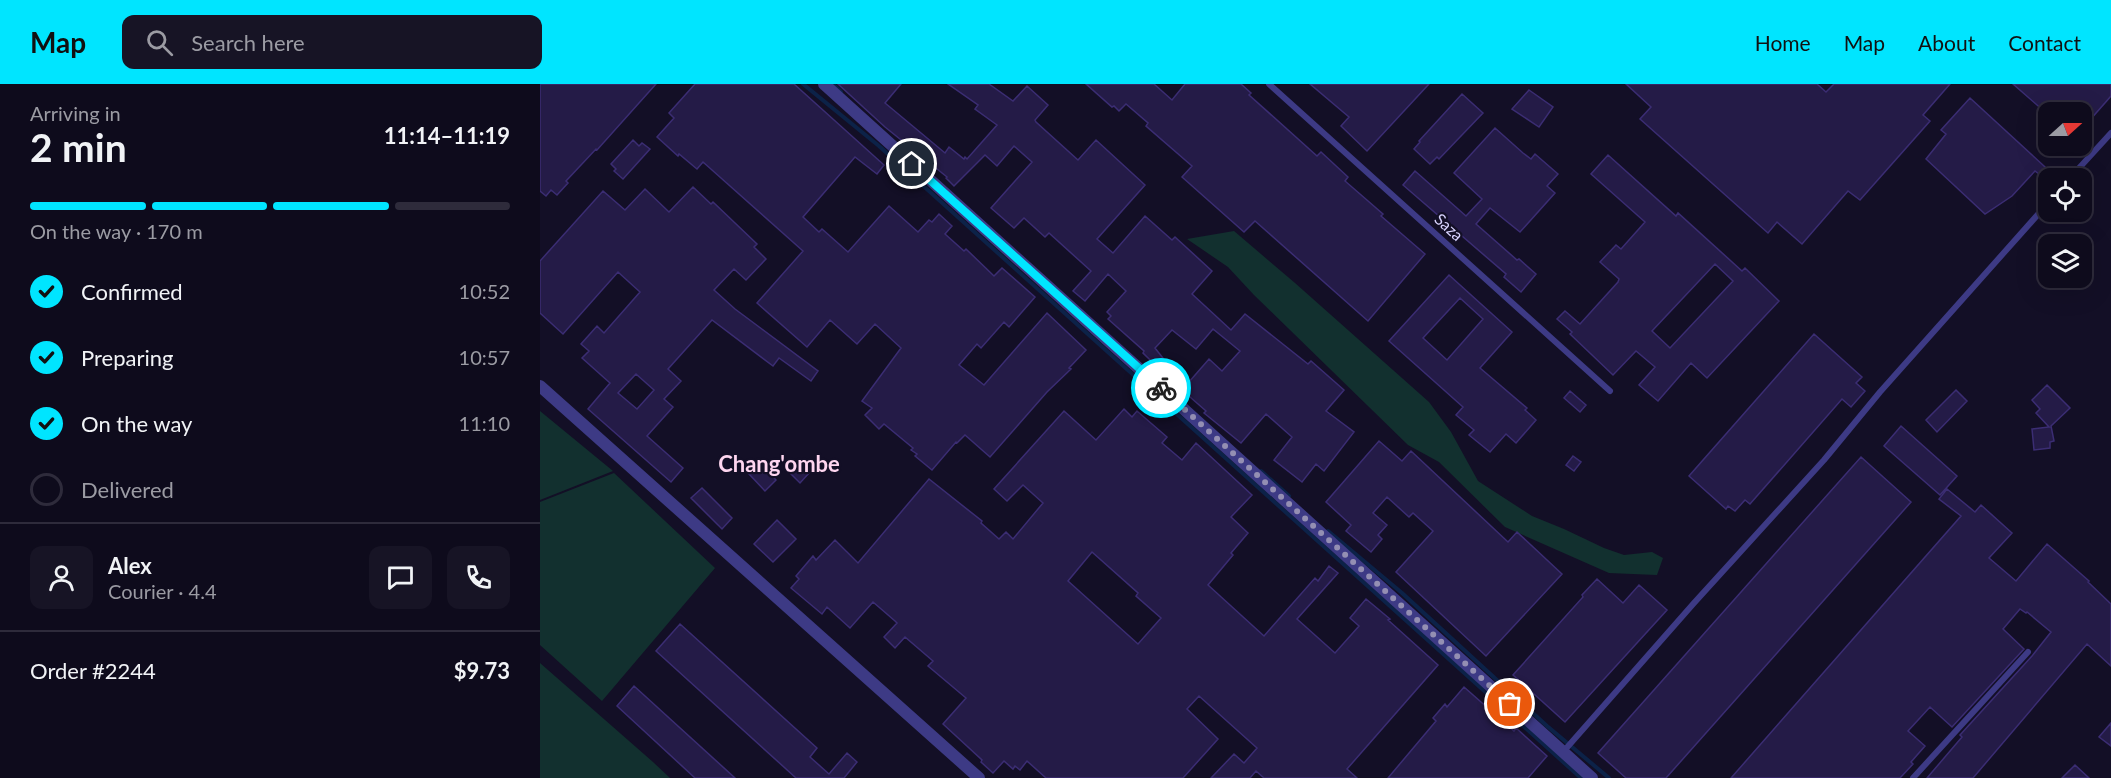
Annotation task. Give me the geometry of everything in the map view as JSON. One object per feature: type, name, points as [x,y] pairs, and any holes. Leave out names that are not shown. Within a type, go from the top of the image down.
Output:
[{"type":"street","points":[[824,84],[1592,778]]},
{"type":"street","points":[[540,386],[979,778]]},
{"type":"lane","name":"Saza","points":[[1269,84],[1611,391]]},
{"type":"lane","points":[[2080,168],[2111,133]]},
{"type":"lane","points":[[1563,752],[1824,460],[1880,392],[2038,215]]},
{"type":"lane","points":[[1913,778],[2028,652]]},
{"type":"green space","points":[[1234,231],[1429,402],[1451,432],[1478,481],[1532,516],[1604,548],[1624,555],[1652,552],[1663,558],[1657,575],[1609,573],[1505,527],[1439,462],[1408,445],[1228,267],[1187,239]]},
{"type":"green space","points":[[540,411],[613,471],[540,500]]},
{"type":"green space","points":[[614,473],[715,568],[602,701],[540,645],[540,502]]},
{"type":"green space","points":[[540,663],[653,762],[670,778],[540,778]]},
{"type":"building","points":[[540,84],[656,84],[566,181],[568,183],[557,195],[551,190],[546,196],[540,191]]},
{"type":"building","points":[[695,84],[794,84],[884,165],[877,174],[855,157],[803,217],[819,232],[822,229],[848,252],[889,206],[918,232],[929,220],[932,222],[939,214],[952,226],[945,234],[964,251],[966,249],[994,276],[1002,268],[1035,297],[1009,327],[1004,322],[981,348],[977,344],[959,365],[984,385],[1047,313],[1086,350],[990,457],[965,435],[932,470],[915,456],[917,454],[911,450],[913,448],[884,424],[879,429],[865,415],[872,408],[862,401],[901,348],[875,324],[857,344],[830,320],[807,347],[757,303],[803,251],[703,162],[697,169],[657,137],[674,118],[669,113]]},
{"type":"building","points":[[838,84],[901,84],[885,103],[945,153],[949,147],[964,159],[965,157],[967,159],[997,125],[975,109],[978,105],[948,84],[989,84],[1013,101],[1027,86],[1048,105],[1035,120],[1036,122],[1078,160],[1096,140],[1145,185],[1097,239],[1113,253],[1145,216],[1172,240],[1175,237],[1212,271],[1192,294],[1231,330],[1245,314],[1308,364],[1311,361],[1344,390],[1326,411],[1354,432],[1324,471],[1316,464],[1302,482],[1274,460],[1292,437],[1266,414],[1241,443],[1204,413],[1206,411],[1182,390],[1209,359],[1222,371],[1240,351],[1213,329],[1196,349],[1172,330],[1155,348],[1181,381],[1176,385],[1143,353],[1144,351],[1108,319],[1111,316],[1107,312],[1126,291],[1108,274],[1085,301],[1073,291],[1091,271],[1049,233],[1045,237],[1024,218],[1014,228],[991,208],[1032,162],[1014,146],[997,166],[985,155],[954,186],[947,177],[885,127]]},
{"type":"building","points":[[1086,84],[1154,84],[1172,100],[1185,84],[1241,84],[1251,93],[1249,95],[1317,156],[1321,152],[1348,177],[1345,181],[1425,254],[1368,321],[1255,221],[1244,232],[1182,177],[1192,166],[1146,126],[1148,123],[1126,104],[1119,111],[1114,106],[1112,107]]},
{"type":"building","points":[[1310,84],[1429,84],[1367,151],[1341,126],[1349,117]]},
{"type":"building","points":[[1626,84],[1817,84],[1826,92],[1834,84],[1950,84],[1923,115],[1930,121],[1860,200],[1848,191],[1802,244],[1777,222],[1768,233],[1640,119],[1651,107]]},
{"type":"building","points":[[2013,84],[2111,84],[2111,96],[2092,118],[2092,102],[2038,102],[2038,106]]},
{"type":"building","points":[[1529,90],[1553,107],[1539,127],[1512,109]]},
{"type":"building","points":[[1462,94],[1483,113],[1439,159],[1437,157],[1430,164],[1414,149]]},
{"type":"building","points":[[1970,98],[2046,168],[2038,168],[2038,173],[2035,171],[2012,196],[1985,214],[1926,159],[1946,134],[1941,130]]},
{"type":"building","points":[[1495,128],[1531,159],[1535,154],[1558,174],[1547,186],[1555,193],[1520,232],[1490,208],[1476,224],[1536,274],[1521,292],[1504,277],[1506,274],[1403,185],[1415,171],[1466,216],[1482,199],[1454,173]]},
{"type":"building","points":[[633,140],[639,146],[642,143],[650,149],[623,179],[614,171],[616,169],[611,164]]},
{"type":"building","points":[[1608,155],[1676,216],[1678,213],[1742,271],[1745,268],[1779,301],[1707,378],[1691,363],[1658,401],[1639,385],[1655,367],[1636,351],[1613,375],[1557,319],[1565,311],[1580,324],[1619,279],[1600,262],[1616,245],[1621,249],[1645,222],[1591,174]],"holes":[[[1715,264],[1733,281],[1670,348],[1652,331]]]},
{"type":"building","points":[[693,187],[711,204],[713,202],[757,244],[754,247],[766,259],[746,280],[734,269],[714,290],[735,309],[818,371],[811,381],[779,358],[773,366],[712,320],[668,369],[681,381],[664,399],[673,407],[647,436],[683,468],[671,482],[588,409],[610,383],[582,358],[589,351],[581,344],[597,326],[604,333],[640,292],[618,272],[563,334],[540,313],[540,261],[603,191],[625,210],[645,189],[669,212]],"holes":[[[636,374],[654,390],[637,409],[618,393]]]},
{"type":"building","points":[[1449,275],[1512,332],[1480,368],[1527,408],[1525,410],[1536,420],[1516,443],[1506,434],[1490,452],[1469,435],[1474,430],[1456,415],[1463,407],[1389,341]],"holes":[[[1460,298],[1483,319],[1447,360],[1423,338]]]},
{"type":"building","points":[[1814,334],[1862,377],[1856,383],[1865,391],[1851,407],[1842,399],[1750,504],[1745,500],[1735,511],[1728,506],[1726,509],[1689,476]]},
{"type":"building","points":[[2047,385],[2070,408],[2051,426],[2054,441],[2050,442],[2050,448],[2034,450],[2032,429],[2049,427],[2036,413],[2040,409],[2032,400]]},
{"type":"building","points":[[1956,390],[1967,401],[1937,432],[1926,420]]},
{"type":"building","points":[[1570,391],[1586,405],[1580,412],[1564,398]]},
{"type":"building","points":[[1124,409],[1132,417],[1137,411],[1167,437],[1162,443],[1182,460],[1196,443],[1252,495],[1231,517],[1248,533],[1208,585],[1264,636],[1315,578],[1318,581],[1329,566],[1338,573],[1297,619],[1335,653],[1359,626],[1350,618],[1366,599],[1438,665],[1347,769],[1357,778],[1264,778],[1256,771],[1250,778],[1211,778],[1234,754],[1244,763],[1257,748],[1199,696],[1187,709],[1218,739],[1183,778],[1046,778],[1027,761],[1020,770],[1015,766],[1013,769],[1004,761],[993,773],[943,724],[966,698],[928,666],[933,661],[905,637],[895,648],[884,637],[897,623],[895,621],[873,602],[850,628],[827,607],[822,614],[791,588],[799,579],[796,576],[813,556],[816,560],[835,540],[858,563],[929,479],[982,521],[981,523],[999,539],[1006,532],[1013,539],[1043,503],[1023,485],[1007,501],[994,489],[1064,411],[1096,440]],"holes":[[[1092,552],[1138,593],[1136,596],[1161,618],[1138,644],[1068,581]]]},
{"type":"building","points":[[1901,426],[1957,476],[1940,495],[1884,446]]},
{"type":"building","points":[[1379,441],[1402,461],[1411,451],[1508,542],[1517,532],[1562,574],[1486,656],[1396,572],[1433,531],[1413,513],[1409,517],[1387,497],[1373,513],[1387,525],[1378,535],[1382,539],[1371,552],[1346,531],[1351,525],[1326,502]]},
{"type":"building","points":[[1573,456],[1581,462],[1574,471],[1566,465]]},
{"type":"building","points":[[1861,457],[1911,502],[1666,778],[1626,778],[1598,753]]},
{"type":"building","points":[[799,461],[810,472],[800,483],[789,472]]},
{"type":"building","points":[[760,463],[776,480],[765,491],[749,474]]},
{"type":"building","points":[[702,488],[732,518],[722,529],[691,498]]},
{"type":"building","points":[[1947,489],[1975,512],[1981,505],[2012,533],[1989,558],[2016,581],[2047,544],[2111,604],[2111,666],[2087,644],[1973,778],[1927,778],[1962,737],[1960,735],[2051,632],[2020,609],[2003,629],[2024,649],[1952,727],[1930,707],[1908,731],[1925,746],[1900,778],[1731,778],[1961,516],[1939,499]]},
{"type":"building","points":[[777,520],[796,539],[773,562],[754,544]]},
{"type":"building","points":[[1597,579],[1623,603],[1639,585],[1667,610],[1565,722],[1513,675]]},
{"type":"building","points":[[680,624],[817,748],[810,757],[829,774],[847,753],[857,762],[844,778],[796,778],[656,651]]},
{"type":"building","points":[[634,686],[735,778],[695,778],[617,706]]},
{"type":"building","points":[[1464,687],[1514,731],[1516,728],[1547,756],[1528,778],[1388,778],[1436,721],[1433,718],[1445,704],[1447,707]]},
{"type":"building","points":[[2111,723],[2111,746],[2099,737]]},
{"type":"building","points":[[2075,765],[2089,778],[2062,778]]},
{"type":"waterway","points":[[803,84],[879,146],[1581,778]]},
{"type":"waterway","points":[[833,84],[841,92]]},
{"type":"waterway","points":[[1261,471],[1289,496]]},
{"type":"waterway","points":[[1328,531],[1402,593],[1547,726],[1609,778]]},
{"type":"way so far","points":[[1161,388],[1510,704]]},
{"type":"district","name":"Chang'ombe","points":[[779,464]]},
{"type":"route","points":[[912,164],[1161,388]]}]
